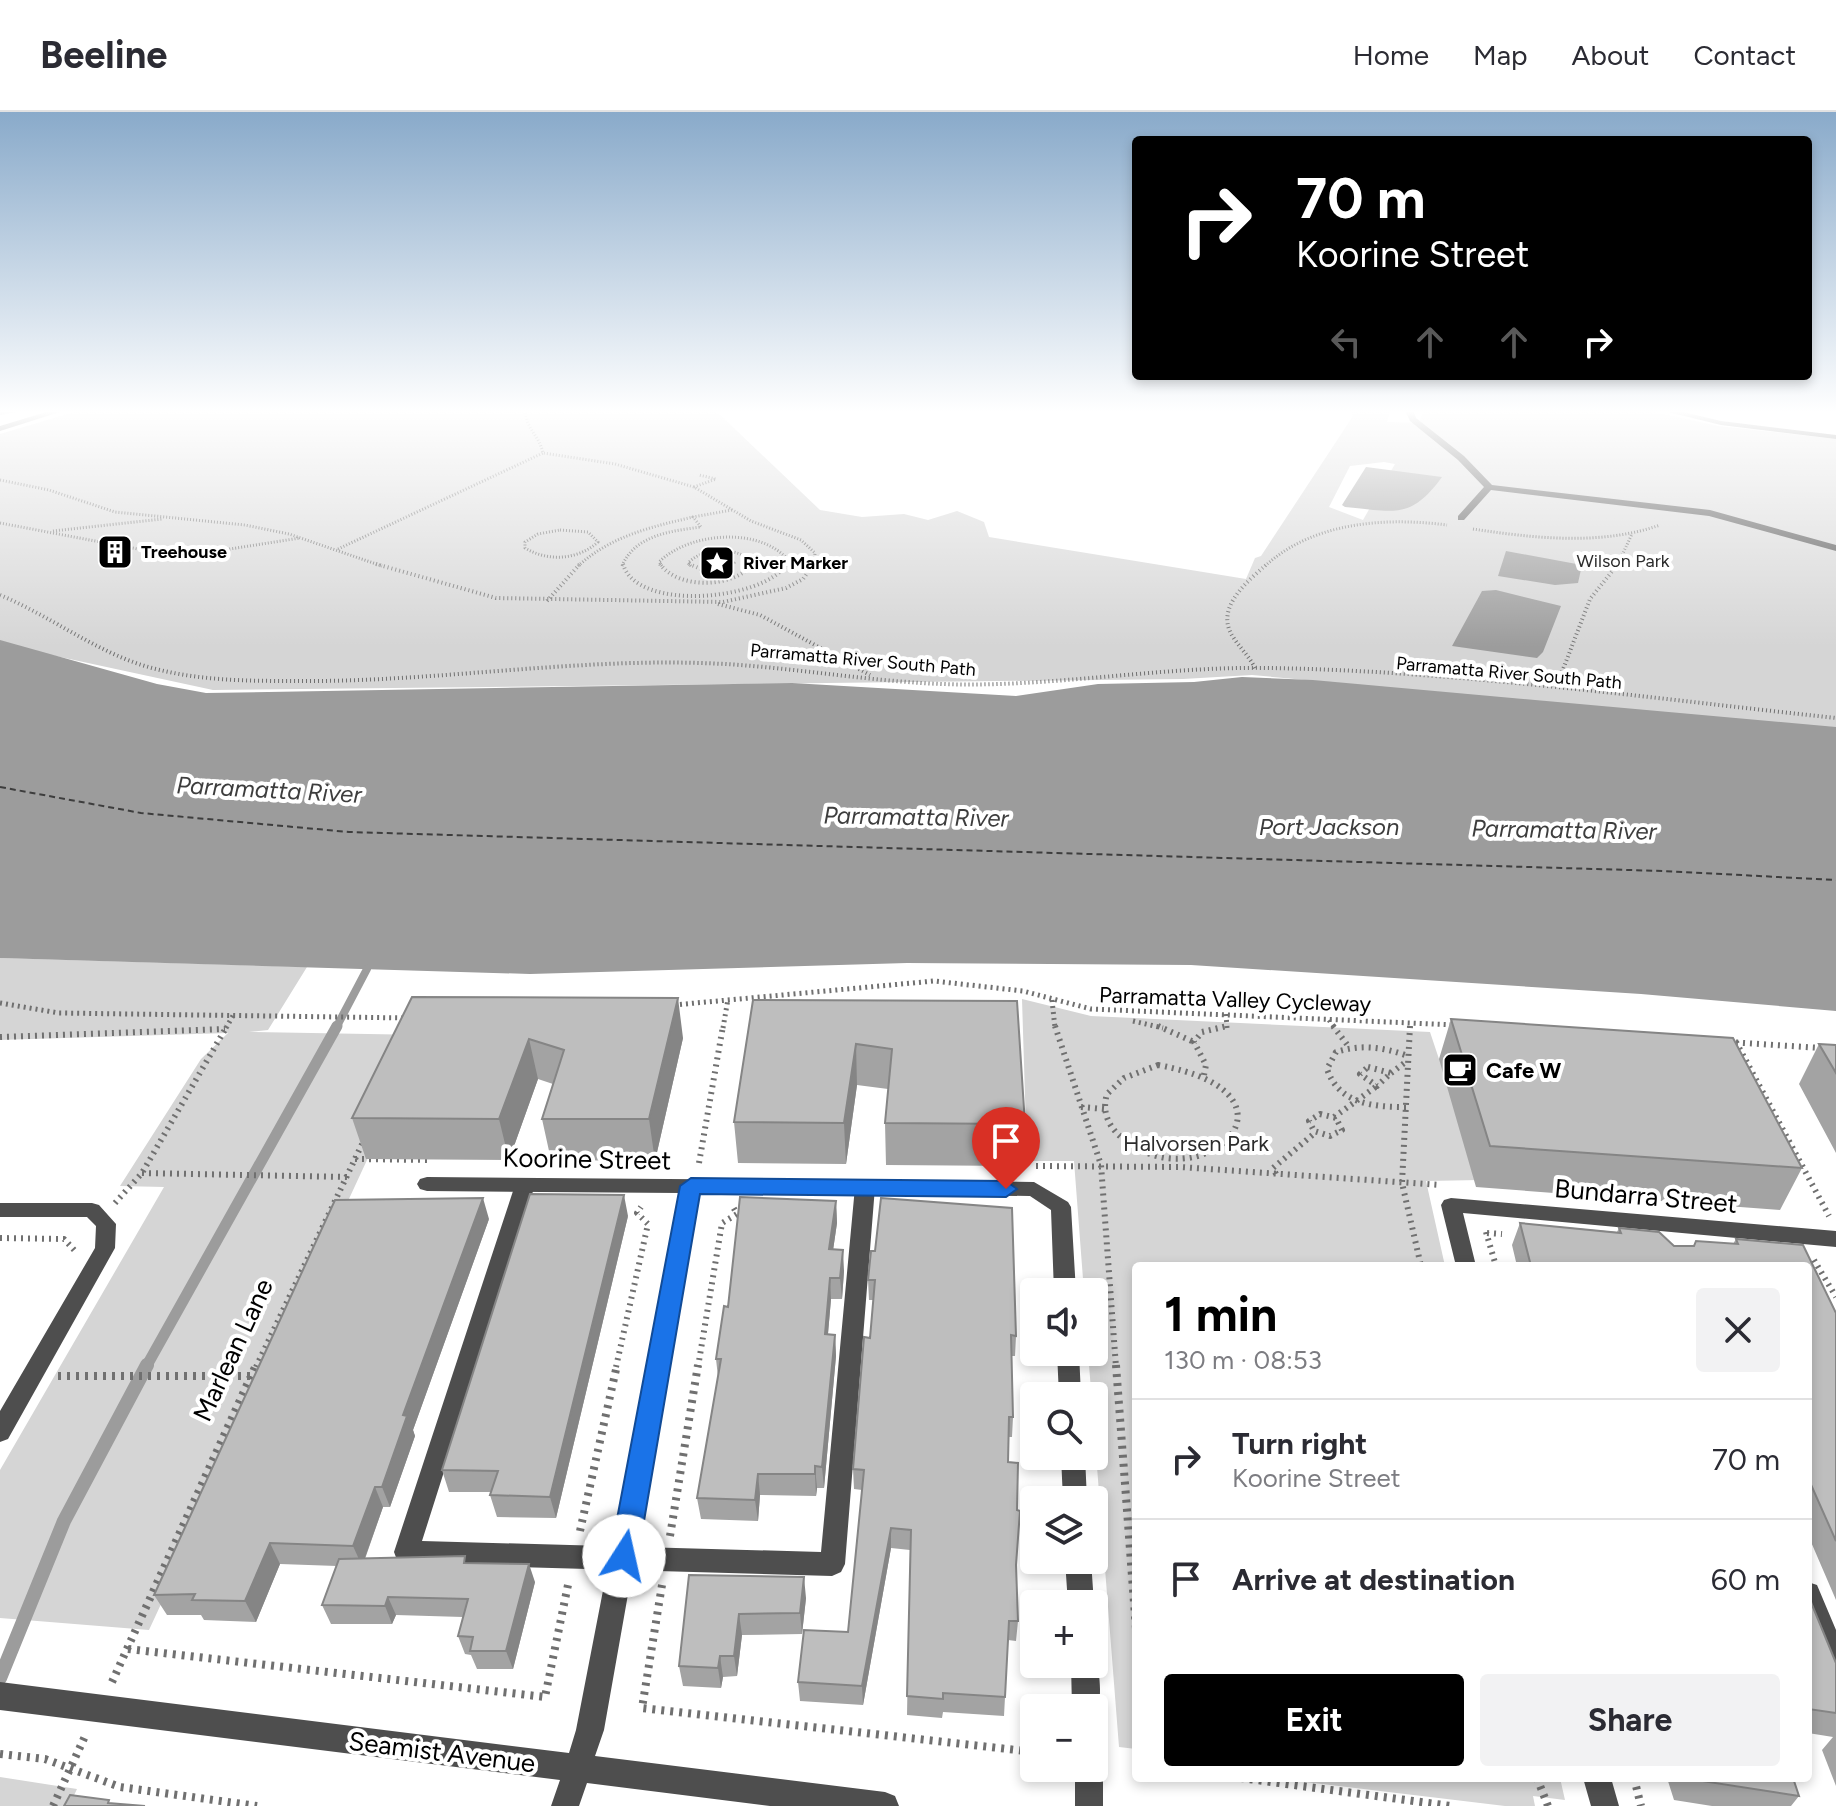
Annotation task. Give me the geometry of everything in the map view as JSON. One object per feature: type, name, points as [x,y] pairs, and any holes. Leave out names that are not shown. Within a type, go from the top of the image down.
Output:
[{"type":"street","points":[[1462,523],[1487,489]]},
{"type":"street","points":[[1505,489],[1737,518],[1836,548]]},
{"type":"street","name":"Koorine Street","points":[[427,1184],[1034,1189],[1061,1207],[1064,1278]]},
{"type":"street","points":[[525,1185],[406,1552],[832,1564],[865,1187]]},
{"type":"street","points":[[565,1806],[590,1730],[691,1186]]},
{"type":"street","name":"Bundarra Street","points":[[1465,1262],[1451,1205],[1836,1239]]},
{"type":"street","points":[[0,1210],[92,1210],[106,1224],[105,1248],[0,1432]]},
{"type":"street","points":[[1655,1223],[1667,1252]]},
{"type":"street","points":[[1812,1604],[1836,1661]]},
{"type":"street","name":"Seamist Avenue","points":[[0,1696],[885,1806]]},
{"type":"street","points":[[1089,1782],[1089,1806]]},
{"type":"street","points":[[1598,1782],[1605,1806]]},
{"type":"path","points":[[44,489],[101,509],[245,525],[305,538],[468,593],[547,601],[713,603],[751,598],[786,588],[808,575],[816,563],[815,553],[801,540],[751,521],[697,489]]},
{"type":"path","points":[[338,549],[466,489]]},
{"type":"path","points":[[1462,523],[1528,536],[1632,534],[1659,527],[1667,515],[1657,509],[1629,505]]},
{"type":"path","points":[[547,601],[598,545],[598,539],[593,534],[568,530],[538,534],[524,546],[534,554],[556,556],[581,553],[598,545],[635,530],[733,510]]},
{"type":"path","points":[[47,531],[179,517]]},
{"type":"path","points":[[693,517],[709,539]]},
{"type":"path","points":[[1255,668],[1230,634],[1229,608],[1239,590],[1285,549],[1317,536],[1373,523],[1406,520],[1450,525]]},
{"type":"path","points":[[0,523],[164,554],[180,549],[198,554],[263,541],[305,538]]},
{"type":"path","points":[[701,527],[664,535],[638,545],[622,562],[625,574],[640,586],[662,592],[718,595],[766,584],[782,576],[788,566],[786,555],[768,544],[709,539],[670,550],[661,558],[660,566],[674,576],[708,581],[740,574],[753,565],[753,559],[747,555],[726,551],[695,556],[688,563],[695,570],[710,572],[726,570],[734,564],[732,560],[721,557],[704,561]]},
{"type":"path","points":[[1562,672],[1590,599],[1623,558],[1632,534]]},
{"type":"path","points":[[116,550],[117,542]]},
{"type":"path","points":[[722,560],[727,564],[709,568],[703,565],[704,561],[722,560]]},
{"type":"path","name":"Parramatta River South Path","points":[[0,595],[54,618],[99,650],[119,659],[164,671],[222,678],[367,681],[560,665],[671,662],[787,668],[876,678],[1019,684],[1255,668],[1537,688],[1836,718]]},
{"type":"path","points":[[713,603],[760,615],[876,678]]},
{"type":"path","name":"Parramatta Valley Cycleway","points":[[665,1006],[934,981],[1000,987],[1091,1009],[1472,1026]]},
{"type":"path","points":[[699,1163],[728,999]]},
{"type":"path","points":[[1052,1000],[1055,1027],[1101,1165],[1132,1576]]},
{"type":"path","points":[[0,1003],[59,1013],[412,1018]]},
{"type":"path","points":[[1158,1012],[1163,1023],[1179,1037],[1194,1042],[1206,1065],[1204,1075]]},
{"type":"path","points":[[101,1218],[142,1173],[234,1014]]},
{"type":"path","points":[[1194,1042],[1202,1032],[1227,1028],[1226,1014]]},
{"type":"path","points":[[1328,1019],[1349,1047]]},
{"type":"path","points":[[1133,1021],[1163,1023]]},
{"type":"path","points":[[1410,1022],[1402,1183],[1420,1262]]},
{"type":"path","points":[[0,1037],[226,1029]]},
{"type":"path","points":[[1721,1041],[1836,1049]]},
{"type":"path","points":[[1736,1042],[1829,1216]]},
{"type":"path","points":[[1406,1107],[1356,1101],[1335,1087],[1327,1069],[1336,1052],[1349,1047],[1383,1047],[1408,1058]]},
{"type":"path","points":[[1334,1117],[1341,1124],[1337,1134],[1316,1132],[1309,1126],[1312,1116],[1334,1117],[1377,1086],[1408,1058]]},
{"type":"path","points":[[1178,1067],[1204,1075],[1228,1090],[1237,1103],[1240,1117],[1237,1131],[1210,1154],[1179,1158],[1145,1152],[1126,1142],[1112,1129],[1105,1109],[1105,1098],[1112,1085],[1140,1068],[1178,1067]]},
{"type":"path","points":[[1377,1086],[1363,1079],[1360,1074],[1363,1069],[1380,1068],[1391,1073]]},
{"type":"path","points":[[1081,1107],[1105,1109]]},
{"type":"path","name":"Marlean Lane","points":[[53,1806],[70,1769],[88,1707],[128,1649],[251,1376],[369,1131]]},
{"type":"path","points":[[1276,1174],[1273,1168],[1316,1132]]},
{"type":"path","points":[[1179,1158],[1180,1167]]},
{"type":"path","points":[[142,1173],[347,1177]]},
{"type":"path","points":[[128,1649],[545,1697],[648,1224],[637,1213],[645,1202]]},
{"type":"path","points":[[731,1204],[737,1214],[722,1223],[642,1708],[1020,1750]]},
{"type":"path","points":[[1486,1231],[1495,1262]]},
{"type":"path","points":[[0,1238],[64,1239],[76,1250],[76,1259]]},
{"type":"path","points":[[1814,1260],[1836,1297]]},
{"type":"path","points":[[80,1376],[251,1376]]},
{"type":"path","points":[[0,1754],[45,1759],[120,1787],[257,1806]]},
{"type":"path","points":[[1271,1782],[1451,1806]]},
{"type":"path","points":[[1539,1782],[1548,1806]]},
{"type":"path","points":[[1635,1782],[1641,1806]]},
{"type":"green space","name":"Wilson Park","points":[[0,489],[798,489],[820,510],[862,517],[904,514],[928,520],[957,511],[984,522],[989,537],[1246,579],[1255,558],[1261,556],[1305,489],[1338,489],[1329,507],[1363,520],[1381,489],[1836,489],[1836,729],[1252,675],[1183,679],[213,690],[0,644]]},
{"type":"green space","points":[[0,958],[307,967],[268,1030],[249,1032],[425,1035],[149,1630],[0,1618],[0,1470],[164,1187],[120,1186],[201,1059],[228,1033],[0,1040]]},
{"type":"green space","name":"Halvorsen Park","points":[[1022,999],[1091,1016],[1430,1032],[1439,1059],[1445,1059],[1480,1180],[1426,1181],[1444,1262],[1132,1262],[1132,1749],[1119,1747],[1105,1574],[1108,1574],[1108,1486],[1099,1486],[1097,1470],[1108,1470],[1108,1382],[1090,1382],[1089,1366],[1108,1366],[1108,1278],[1083,1278],[1074,1161],[1027,1161]]},
{"type":"green space","points":[[0,1777],[77,1789],[69,1806],[0,1806]]},
{"type":"green space","points":[[1305,1782],[1561,1782],[1565,1800],[1533,1796],[1535,1806],[1505,1806]]},
{"type":"water","points":[[1352,489],[1433,489],[1420,501],[1400,510],[1342,505]]},
{"type":"water","points":[[1506,551],[1582,565],[1578,583],[1555,585],[1498,576]]},
{"type":"water","points":[[1496,590],[1561,606],[1543,652],[1537,658],[1452,646],[1482,591]]},
{"type":"water","name":"Port Jackson","points":[[0,640],[157,684],[206,693],[792,683],[1016,696],[1098,684],[1194,682],[1242,677],[1313,680],[1836,727],[1836,1011],[1641,994],[1191,965],[907,963],[530,974],[0,958]]},
{"type":"building","points":[[412,997],[678,998],[649,1119],[542,1119],[564,1050],[529,1039],[499,1119],[352,1118]]},
{"type":"building","points":[[753,1000],[1017,1001],[1025,1124],[885,1123],[892,1049],[856,1044],[844,1123],[734,1122]]},
{"type":"building","points":[[1451,1019],[1733,1038],[1802,1168],[1490,1146]]},
{"type":"building","points":[[1819,1044],[1836,1045],[1836,1073]]},
{"type":"building","points":[[530,1194],[624,1195],[550,1497],[490,1495],[498,1471],[442,1470]]},
{"type":"building","points":[[740,1197],[836,1201],[829,1249],[843,1250],[840,1278],[830,1278],[825,1334],[835,1335],[822,1467],[815,1466],[815,1474],[758,1474],[755,1500],[697,1498],[721,1359],[716,1359],[724,1306],[728,1307]]},
{"type":"building","points":[[483,1198],[403,1415],[407,1416],[382,1487],[375,1487],[353,1546],[270,1543],[245,1601],[192,1600],[195,1594],[154,1595],[335,1200]]},
{"type":"building","points":[[881,1198],[1012,1208],[1016,1336],[1011,1335],[1013,1417],[1009,1417],[1008,1462],[1018,1463],[1017,1510],[1020,1511],[1016,1565],[1018,1621],[1009,1621],[1005,1697],[943,1693],[943,1699],[907,1696],[911,1530],[891,1528],[862,1686],[798,1682],[804,1630],[848,1632],[864,1470],[853,1469],[864,1337],[870,1338],[875,1280],[868,1280],[871,1251],[875,1251]]},
{"type":"building","points":[[1520,1223],[1621,1233],[1619,1228],[1659,1232],[1674,1246],[1694,1246],[1696,1241],[1738,1244],[1736,1239],[1803,1245],[1811,1262],[1530,1262]]},
{"type":"building","points":[[1812,1264],[1836,1313],[1836,1541],[1812,1487]]},
{"type":"building","points":[[465,1556],[464,1563],[529,1564],[506,1651],[470,1651],[473,1637],[458,1636],[468,1599],[388,1597],[385,1606],[322,1605],[339,1559]]},
{"type":"building","points":[[689,1575],[804,1577],[800,1613],[739,1614],[734,1656],[720,1656],[718,1668],[679,1666]]},
{"type":"building","points":[[1812,1605],[1836,1663],[1836,1713],[1812,1710]]},
{"type":"building","points":[[1708,1782],[1794,1782],[1799,1796]]},
{"type":"building","points":[[70,1795],[109,1800],[108,1803],[145,1806],[64,1806]]},
{"type":"waterway","points":[[336,1028],[367,969]]},
{"type":"waterway","points":[[146,1367],[337,1026]]},
{"type":"waterway","points":[[0,1678],[64,1521],[147,1365]]},
{"type":"ferry route","points":[[0,787],[141,813],[349,832],[1663,871],[1836,880]]},
{"type":"place","name":"Treehouse","points":[[115,552]]},
{"type":"place","name":"River Marker","points":[[717,563]]},
{"type":"place","name":"Cafe W","points":[[1460,1070]]},
{"type":"route","points":[[624,1556],[691,1186],[1006,1189]]},
{"type":"water label","name":"Parramatta River","points":[[269,790]]},
{"type":"water label","name":"Parramatta River","points":[[916,817]]},
{"type":"water label","name":"Parramatta River","points":[[1564,830]]}]
